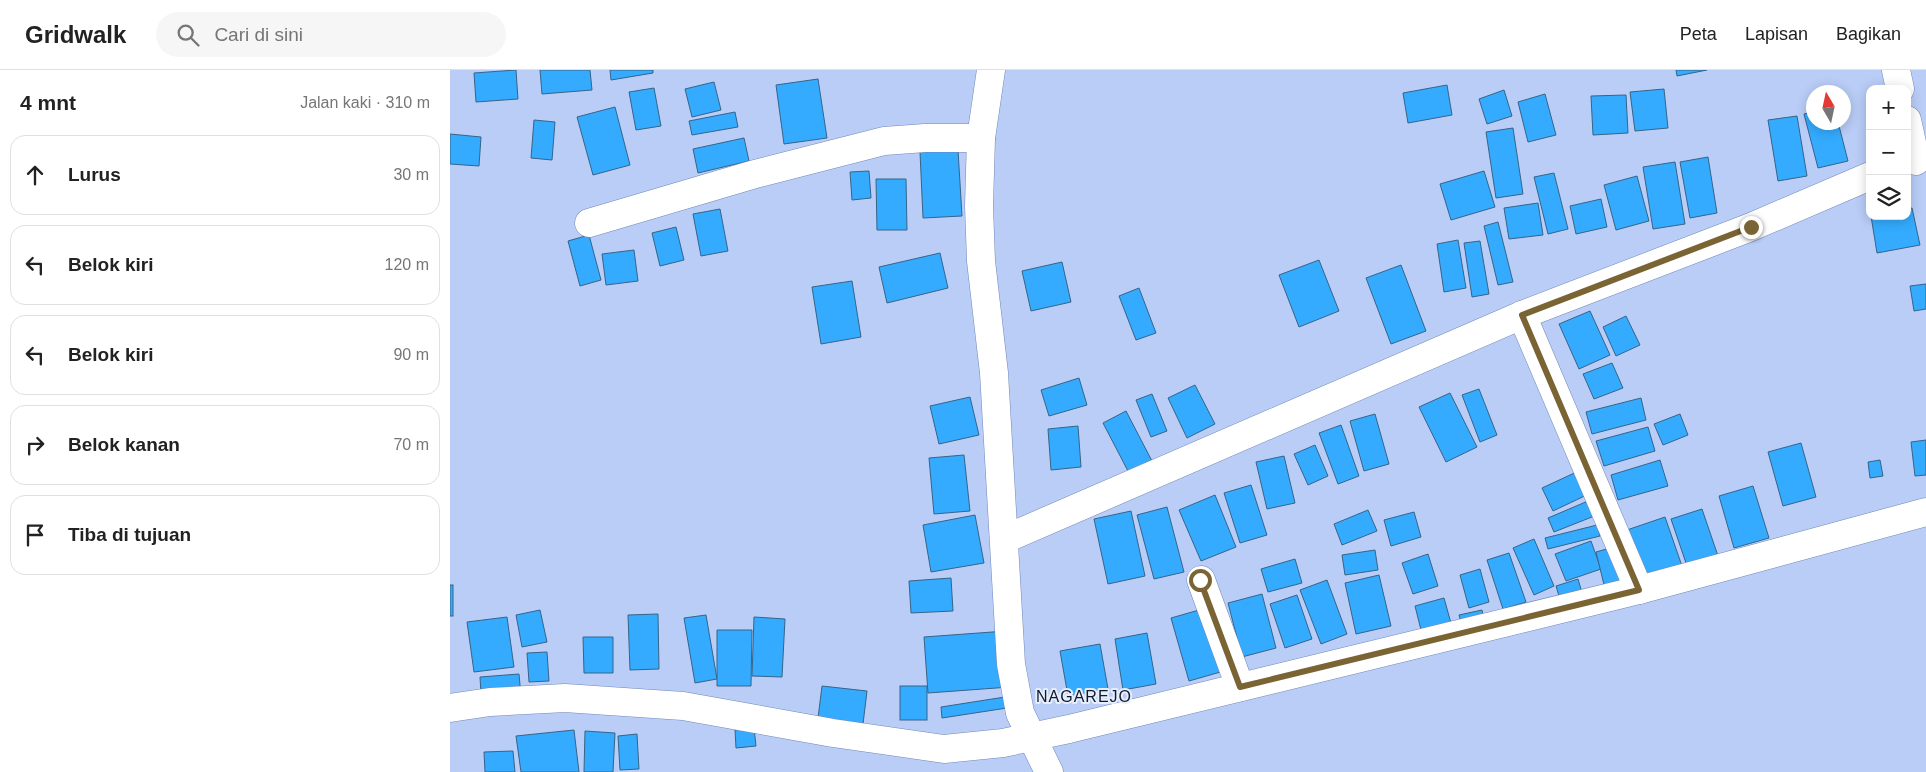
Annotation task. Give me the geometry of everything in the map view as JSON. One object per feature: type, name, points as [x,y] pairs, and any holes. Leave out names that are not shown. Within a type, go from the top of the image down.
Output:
[{"type":"street","points":[[991,70],[981,138],[979,206],[981,261],[994,373],[1011,664],[1020,713],[1034,737],[1049,772]]},
{"type":"street","points":[[1896,70],[1899,85]]},
{"type":"street","points":[[1909,130],[1916,161]]},
{"type":"street","points":[[589,223],[755,174],[884,142],[924,138],[981,138]]},
{"type":"street","points":[[1005,540],[1522,315],[1751,227],[1866,178]]},
{"type":"street","points":[[1522,315],[1639,590]]},
{"type":"street","points":[[450,708],[490,702],[565,698],[683,706],[833,733],[944,749],[1034,737],[1639,590],[1926,512]]},
{"type":"street","points":[[1200,580],[1240,687]]},
{"type":"building","points":[[516,70],[518,99],[476,102],[474,73]]},
{"type":"building","points":[[540,70],[590,70],[592,90],[542,94]]},
{"type":"building","points":[[610,70],[653,70],[653,73],[611,80]]},
{"type":"building","points":[[1676,70],[1707,70],[1677,76]]},
{"type":"building","points":[[818,79],[827,138],[784,144],[776,85]]},
{"type":"building","points":[[714,82],[721,110],[692,117],[685,89]]},
{"type":"building","points":[[1447,85],[1452,115],[1408,123],[1403,93]]},
{"type":"building","points":[[654,88],[661,126],[636,130],[629,92]]},
{"type":"building","points":[[1664,89],[1668,128],[1635,131],[1630,92]]},
{"type":"building","points":[[1504,90],[1512,116],[1487,124],[1479,99]]},
{"type":"building","points":[[1545,94],[1556,135],[1528,142],[1518,102]]},
{"type":"building","points":[[1626,95],[1628,133],[1593,135],[1591,96]]},
{"type":"building","points":[[615,107],[630,165],[593,175],[577,117]]},
{"type":"building","points":[[735,112],[738,127],[692,135],[689,121]]},
{"type":"building","points":[[1797,116],[1807,176],[1778,181],[1768,120]]},
{"type":"building","points":[[534,120],[555,122],[552,160],[531,158]]},
{"type":"building","points":[[1513,128],[1523,194],[1496,198],[1486,132]]},
{"type":"building","points":[[1808,130],[1840,130],[1848,161],[1818,168]]},
{"type":"building","points":[[450,134],[481,137],[479,166],[450,164]]},
{"type":"building","points":[[744,138],[749,161],[698,173],[693,149]]},
{"type":"building","points":[[958,150],[962,216],[923,218],[920,152]]},
{"type":"building","points":[[1708,157],[1717,213],[1690,218],[1680,162]]},
{"type":"building","points":[[1675,162],[1685,224],[1653,229],[1643,167]]},
{"type":"building","points":[[869,171],[871,198],[852,200],[850,172]]},
{"type":"building","points":[[1484,171],[1495,207],[1451,220],[1440,184]]},
{"type":"building","points":[[1554,173],[1568,229],[1548,234],[1534,177]]},
{"type":"building","points":[[1637,176],[1649,221],[1616,230],[1604,185]]},
{"type":"building","points":[[876,179],[906,179],[907,230],[877,230]]},
{"type":"building","points":[[1601,199],[1607,227],[1576,234],[1570,206]]},
{"type":"building","points":[[1538,203],[1543,235],[1509,239],[1504,208]]},
{"type":"building","points":[[1911,208],[1920,245],[1877,253],[1872,220],[1911,220]]},
{"type":"building","points":[[720,209],[728,251],[701,256],[693,214]]},
{"type":"building","points":[[1498,222],[1513,282],[1498,285],[1484,226]]},
{"type":"building","points":[[676,227],[684,260],[660,266],[652,233]]},
{"type":"building","points":[[589,235],[601,280],[580,286],[568,241]]},
{"type":"building","points":[[1458,240],[1466,288],[1444,292],[1437,244]]},
{"type":"building","points":[[1480,241],[1489,294],[1472,297],[1464,243]]},
{"type":"building","points":[[634,250],[638,281],[606,285],[602,254]]},
{"type":"building","points":[[940,253],[948,288],[887,303],[879,267]]},
{"type":"building","points":[[1319,260],[1339,311],[1299,327],[1279,275]]},
{"type":"building","points":[[1062,262],[1071,302],[1031,311],[1022,271]]},
{"type":"building","points":[[1401,265],[1426,331],[1391,344],[1366,278]]},
{"type":"building","points":[[852,281],[861,337],[821,344],[812,287]]},
{"type":"building","points":[[1926,284],[1926,309],[1914,311],[1910,286]]},
{"type":"building","points":[[1139,288],[1156,333],[1136,340],[1119,296]]},
{"type":"building","points":[[1590,311],[1610,355],[1579,369],[1559,324]]},
{"type":"building","points":[[1626,316],[1640,345],[1616,356],[1603,327]]},
{"type":"building","points":[[1612,363],[1623,388],[1594,399],[1583,374]]},
{"type":"building","points":[[1079,378],[1087,405],[1049,416],[1041,390]]},
{"type":"building","points":[[1195,385],[1215,424],[1187,438],[1168,398]]},
{"type":"building","points":[[1479,389],[1497,435],[1480,442],[1462,395]]},
{"type":"building","points":[[1450,393],[1477,447],[1446,462],[1419,407]]},
{"type":"building","points":[[1152,394],[1167,431],[1151,437],[1136,400]]},
{"type":"building","points":[[970,397],[979,435],[939,444],[930,406]]},
{"type":"building","points":[[1641,398],[1646,420],[1592,434],[1586,412]]},
{"type":"building","points":[[1126,411],[1152,461],[1129,473],[1103,423]]},
{"type":"building","points":[[1375,414],[1389,464],[1364,471],[1350,421]]},
{"type":"building","points":[[1680,414],[1688,435],[1663,445],[1654,424]]},
{"type":"building","points":[[1341,425],[1359,476],[1338,484],[1319,433]]},
{"type":"building","points":[[1078,426],[1081,467],[1051,470],[1048,429]]},
{"type":"building","points":[[1648,427],[1655,451],[1604,466],[1596,441]]},
{"type":"building","points":[[1926,440],[1926,475],[1915,476],[1911,442]]},
{"type":"building","points":[[1801,443],[1816,497],[1783,506],[1768,452]]},
{"type":"building","points":[[1315,445],[1328,476],[1308,485],[1294,454]]},
{"type":"building","points":[[964,455],[970,511],[934,514],[929,458]]},
{"type":"building","points":[[1284,456],[1295,503],[1267,509],[1256,462]]},
{"type":"building","points":[[1660,460],[1668,486],[1618,500],[1611,475]]},
{"type":"building","points":[[1880,460],[1883,476],[1870,478],[1868,462]]},
{"type":"building","points":[[1583,469],[1593,492],[1553,511],[1542,488]]},
{"type":"building","points":[[1251,485],[1267,535],[1240,543],[1224,493]]},
{"type":"building","points":[[1753,486],[1769,538],[1734,548],[1719,496]]},
{"type":"building","points":[[1215,495],[1236,547],[1201,561],[1179,510]]},
{"type":"building","points":[[1595,498],[1602,513],[1554,532],[1548,518]]},
{"type":"building","points":[[1167,507],[1184,572],[1154,579],[1137,515]]},
{"type":"building","points":[[1702,509],[1718,556],[1687,566],[1671,519]]},
{"type":"building","points":[[1368,510],[1377,531],[1342,545],[1334,524]]},
{"type":"building","points":[[1131,511],[1145,576],[1108,584],[1094,519]]},
{"type":"building","points":[[1414,512],[1421,537],[1391,546],[1384,520]]},
{"type":"building","points":[[975,515],[984,563],[931,572],[923,525]]},
{"type":"building","points":[[1665,517],[1683,569],[1642,583],[1624,531]]},
{"type":"building","points":[[1597,525],[1600,536],[1548,549],[1545,538]]},
{"type":"building","points":[[1534,539],[1554,586],[1534,595],[1513,548]]},
{"type":"building","points":[[1591,541],[1601,569],[1566,581],[1555,554]]},
{"type":"building","points":[[1617,546],[1627,588],[1606,593],[1596,552]]},
{"type":"building","points":[[1375,550],[1378,570],[1345,575],[1342,555]]},
{"type":"building","points":[[1509,553],[1526,602],[1503,609],[1487,560]]},
{"type":"building","points":[[1428,554],[1438,586],[1413,594],[1402,563]]},
{"type":"building","points":[[1295,559],[1302,583],[1268,592],[1261,569]]},
{"type":"building","points":[[1480,569],[1489,602],[1469,608],[1460,575]]},
{"type":"building","points":[[1379,575],[1391,626],[1356,634],[1345,583]]},
{"type":"building","points":[[951,578],[953,611],[911,613],[909,581]]},
{"type":"building","points":[[1578,579],[1583,596],[1561,603],[1556,586]]},
{"type":"building","points":[[1327,580],[1347,634],[1321,644],[1300,590]]},
{"type":"building","points":[[450,585],[453,585],[453,616],[450,616]]},
{"type":"building","points":[[1262,594],[1276,648],[1242,657],[1228,603]]},
{"type":"building","points":[[1297,595],[1312,639],[1285,648],[1270,604]]},
{"type":"building","points":[[1444,598],[1454,634],[1424,642],[1415,606]]},
{"type":"building","points":[[1206,608],[1224,671],[1189,681],[1171,618]]},
{"type":"building","points":[[540,610],[547,642],[522,647],[516,615]]},
{"type":"building","points":[[1482,610],[1487,633],[1465,638],[1459,615]]},
{"type":"building","points":[[658,614],[659,669],[630,670],[628,615]]},
{"type":"building","points":[[706,615],[717,679],[695,683],[684,618]]},
{"type":"building","points":[[507,617],[514,667],[474,672],[467,622]]},
{"type":"building","points":[[754,617],[785,619],[782,677],[752,676]]},
{"type":"building","points":[[717,630],[752,630],[751,686],[717,686]]},
{"type":"building","points":[[1006,631],[1010,687],[928,693],[924,637]]},
{"type":"building","points":[[1147,633],[1156,684],[1123,690],[1115,639]]},
{"type":"building","points":[[583,637],[613,637],[613,673],[584,673]]},
{"type":"building","points":[[1100,644],[1108,689],[1068,696],[1060,651]]},
{"type":"building","points":[[547,652],[549,681],[529,682],[527,653]]},
{"type":"building","points":[[519,674],[522,707],[482,711],[480,677]]},
{"type":"building","points":[[822,686],[867,691],[863,724],[818,718]]},
{"type":"building","points":[[900,686],[927,686],[927,720],[900,720]]},
{"type":"building","points":[[1005,697],[1007,708],[942,718],[941,707]]},
{"type":"building","points":[[754,728],[756,746],[736,748],[735,730]]},
{"type":"building","points":[[574,730],[579,772],[521,772],[516,736]]},
{"type":"building","points":[[585,731],[615,733],[613,772],[584,772]]},
{"type":"building","points":[[637,734],[639,769],[620,770],[618,736]]},
{"type":"building","points":[[513,751],[515,772],[485,772],[484,752]]},
{"type":"district","name":"NAGAREJO","points":[[1084,696]]},
{"type":"route","points":[[1200,580],[1240,687],[1639,590],[1522,315],[1751,227]]}]
